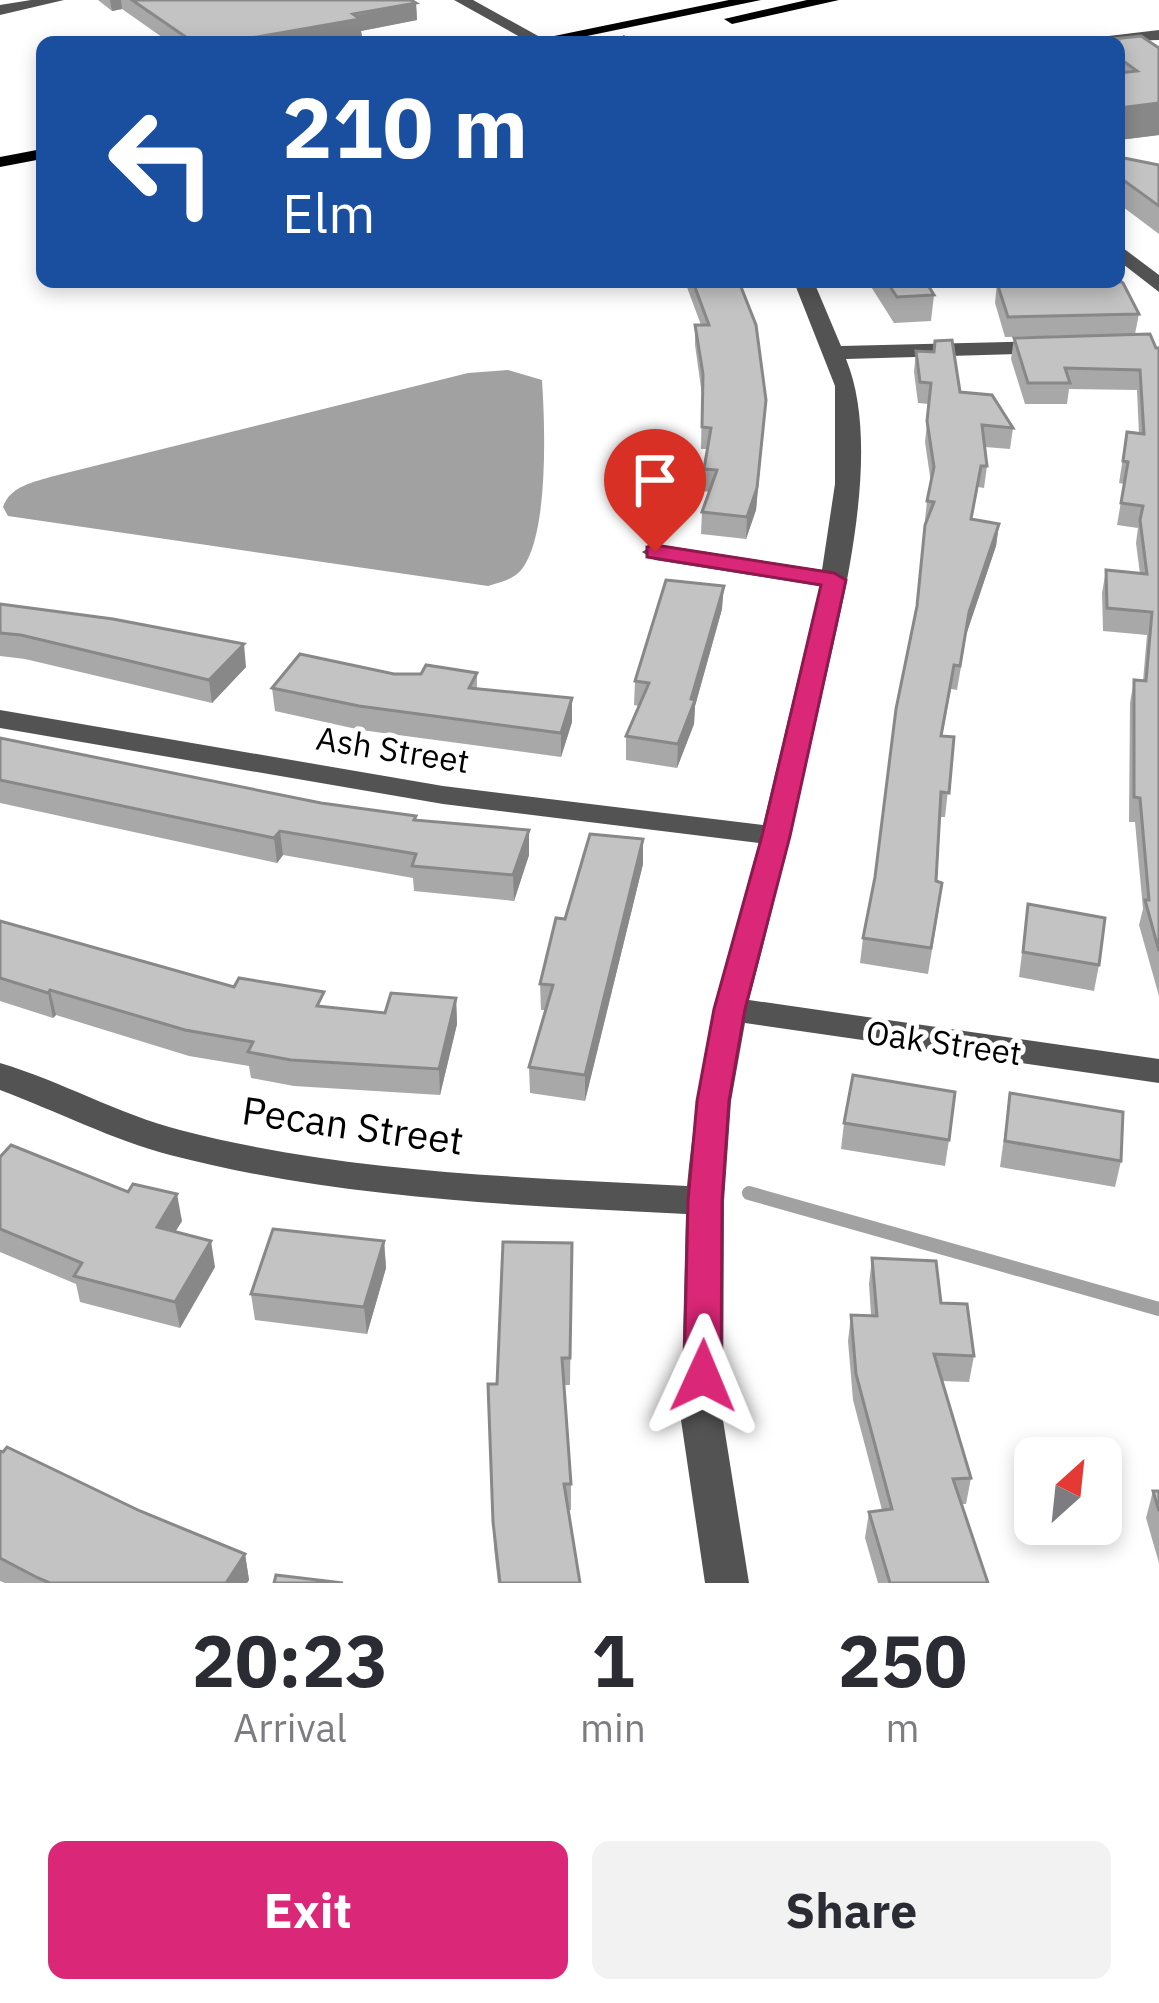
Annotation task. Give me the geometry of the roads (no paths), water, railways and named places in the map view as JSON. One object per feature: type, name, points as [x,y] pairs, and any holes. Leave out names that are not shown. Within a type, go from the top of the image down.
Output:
[{"type":"main road","points":[[569,36],[753,0]]},
{"type":"main road","points":[[646,36],[831,0]]},
{"type":"main road","points":[[0,146],[36,138]]},
{"type":"main road","points":[[0,162],[36,155]]},
{"type":"street","points":[[0,10],[56,0]]},
{"type":"street","points":[[462,0],[527,36]]},
{"type":"street","points":[[1125,39],[1159,35]]},
{"type":"street","points":[[1125,256],[1159,286]]},
{"type":"street","points":[[728,1583],[702,1420],[705,1201],[713,1101],[730,1009],[776,836],[834,580],[847,484],[846,386],[806,288]]},
{"type":"street","points":[[830,352],[1065,346]]},
{"type":"street","points":[[655,552],[834,580]]},
{"type":"street","name":"Ash Street","points":[[0,718],[443,795],[776,836]]},
{"type":"street","name":"Oak Street","points":[[730,1009],[947,1044],[1159,1070]]},
{"type":"street","name":"Pecan Street","points":[[0,1076],[172,1142],[296,1168],[434,1186],[705,1201]]},
{"type":"waterway","points":[[749,1193],[1159,1309]]}]
